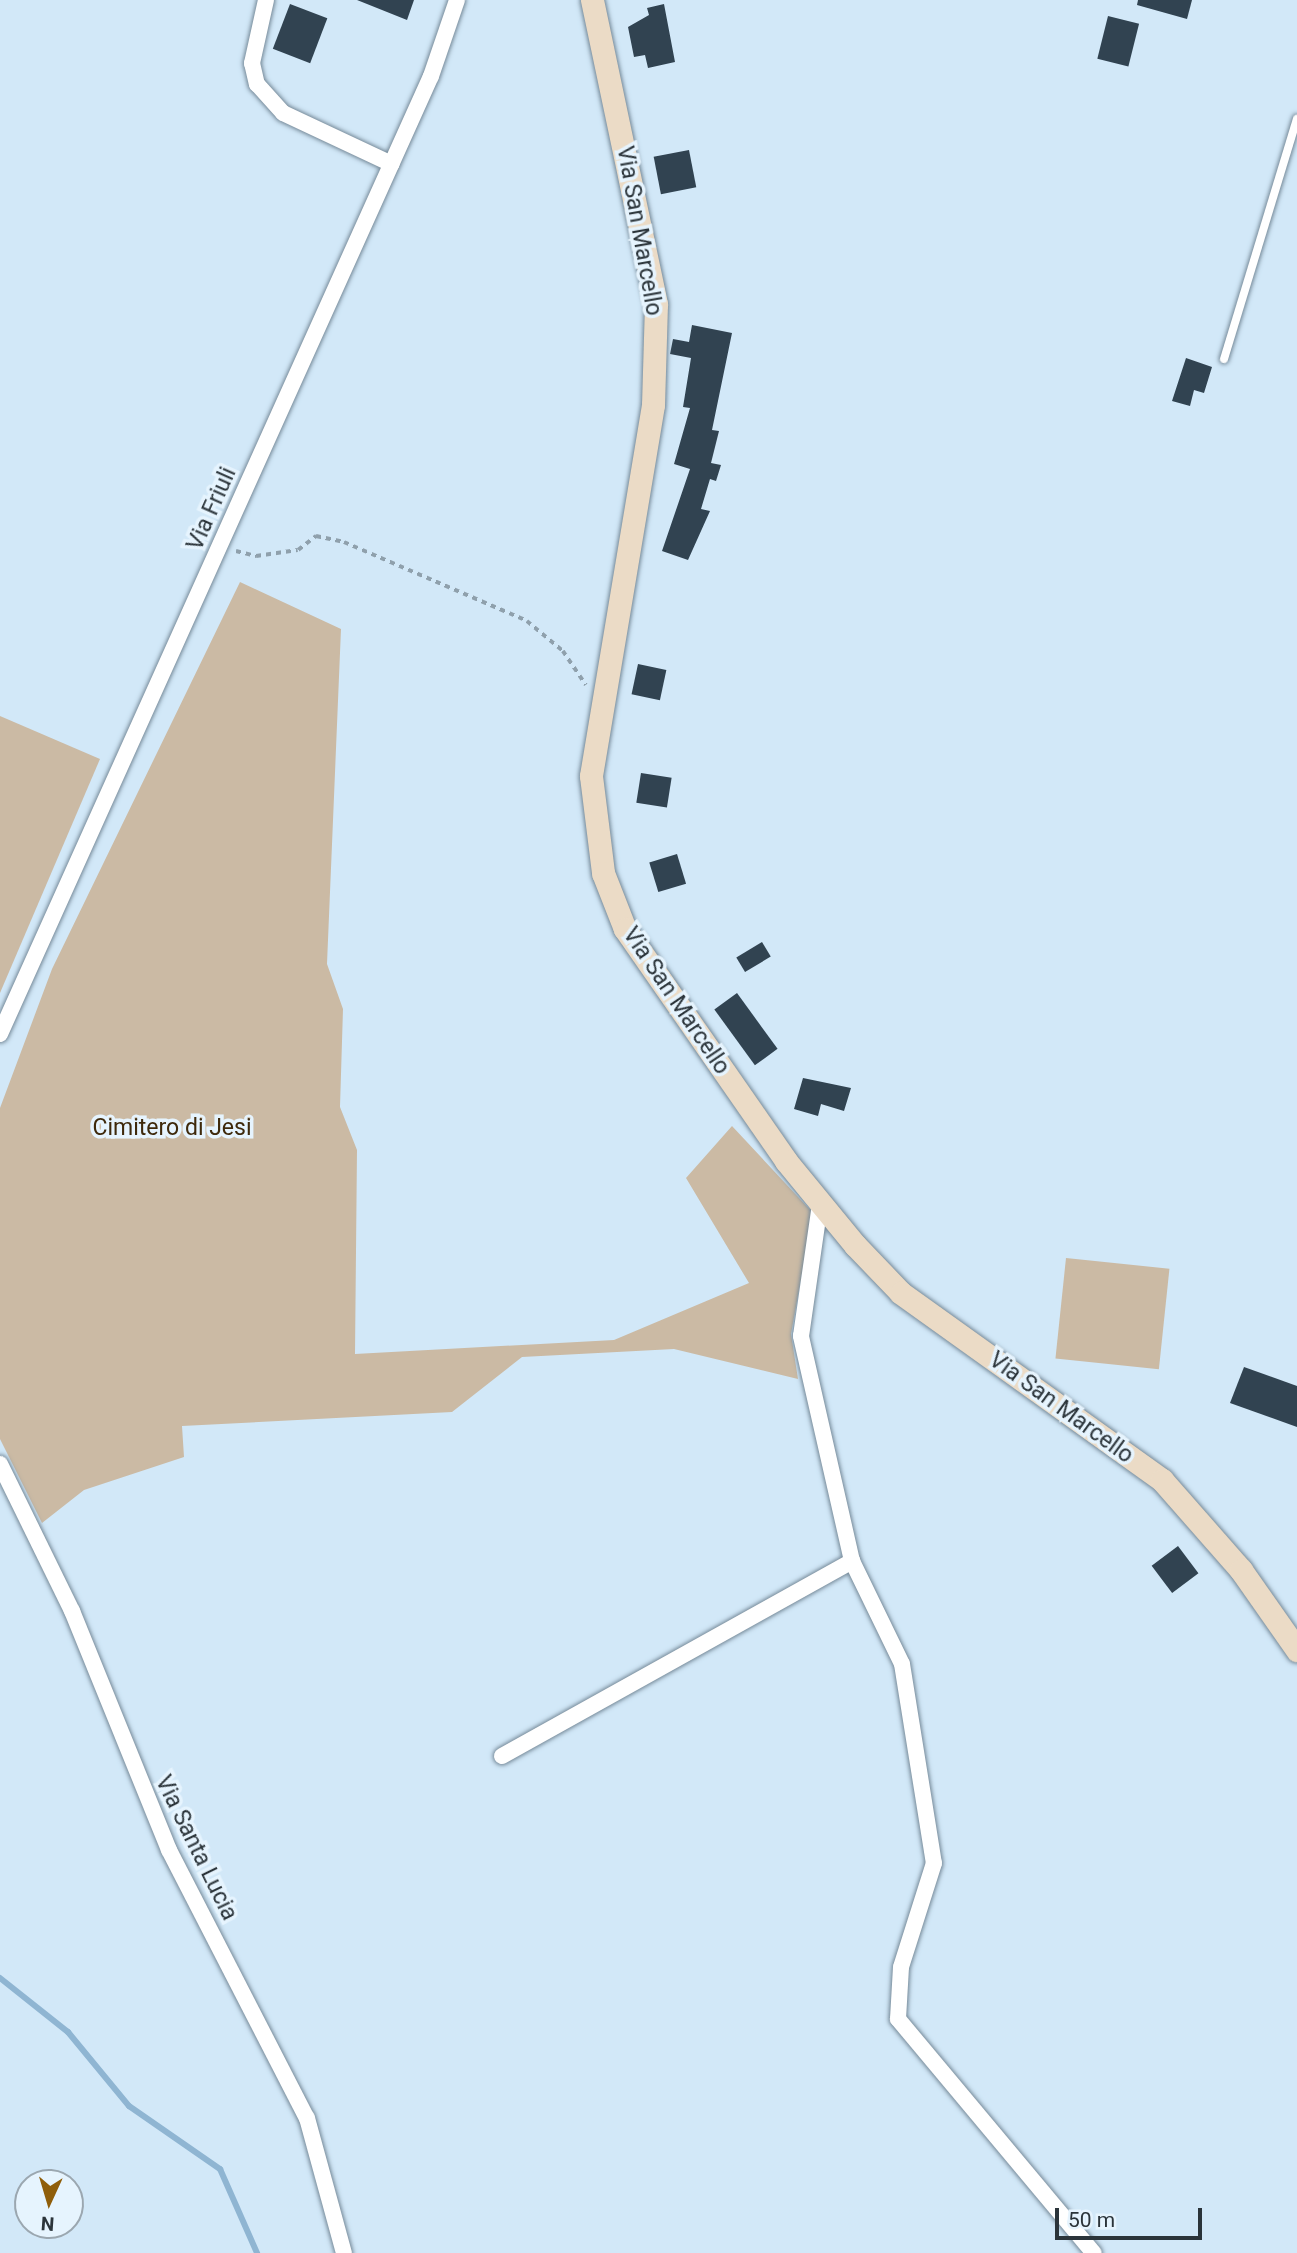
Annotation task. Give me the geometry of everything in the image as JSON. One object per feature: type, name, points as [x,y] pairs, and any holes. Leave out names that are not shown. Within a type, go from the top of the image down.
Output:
[{"type":"main road","name":"Via San Marcello","points":[[592,0],[656,304],[653,405],[600,704],[591,776],[593,828],[625,929],[820,1204],[901,1293],[1162,1480],[1241,1570],[1297,1650]]},
{"type":"street","points":[[265,0],[252,63],[257,84],[284,113],[392,164]]},
{"type":"street","name":"Via Friuli","points":[[0,1034],[392,164],[457,0]]},
{"type":"street","points":[[820,1204],[801,1336],[852,1561],[902,1664],[934,1863],[901,1967],[898,2019],[1094,2253]]},
{"type":"street","name":"Via Santa Lucia","points":[[0,1464],[72,1611],[169,1850],[307,2118],[344,2253]]},
{"type":"street","points":[[502,1756],[852,1561]]},
{"type":"lane","points":[[1224,359],[1297,119]]},
{"type":"path","points":[[220,547],[256,556],[298,550],[316,536],[475,595],[527,621],[563,651],[600,704]]},
{"type":"green space","name":"Cimitero di Jesi","points":[[240,582],[341,629],[327,964],[343,1009],[340,1107],[357,1150],[355,1354],[614,1340],[749,1283],[686,1178],[732,1126],[813,1213],[791,1334],[798,1379],[674,1349],[522,1357],[452,1412],[182,1426],[184,1457],[84,1490],[42,1523],[0,1439],[0,1108],[52,969]]},
{"type":"green space","points":[[0,716],[100,759],[0,993]]},
{"type":"green space","points":[[1066,1258],[1169,1269],[1159,1369],[1055,1358]]},
{"type":"building","points":[[357,0],[414,0],[407,20]]},
{"type":"building","points":[[1138,0],[1192,0],[1187,19],[1137,5]]},
{"type":"building","points":[[290,4],[327,18],[310,63],[273,49]]},
{"type":"building","points":[[664,4],[675,62],[648,68],[645,55],[634,57],[628,27],[649,15],[647,8]]},
{"type":"building","points":[[1108,16],[1139,24],[1128,66],[1097,59]]},
{"type":"building","points":[[689,150],[696,187],[661,194],[654,157]]},
{"type":"building","points":[[692,325],[732,333],[712,430],[719,431],[711,463],[721,465],[716,481],[710,479],[701,509],[710,511],[688,560],[662,551],[690,469],[674,464],[690,408],[683,407],[691,358],[670,354],[673,339],[689,342]]},
{"type":"building","points":[[1186,358],[1212,367],[1204,393],[1194,390],[1190,406],[1172,401]]},
{"type":"building","points":[[638,664],[666,670],[660,700],[632,694]]},
{"type":"building","points":[[641,773],[672,778],[667,807],[636,803]]},
{"type":"building","points":[[677,854],[686,884],[658,892],[649,862]]},
{"type":"building","points":[[762,942],[771,957],[745,972],[736,957]]},
{"type":"building","points":[[737,993],[778,1049],[755,1065],[714,1009]]},
{"type":"building","points":[[803,1078],[851,1088],[844,1111],[821,1104],[818,1116],[794,1109]]},
{"type":"building","points":[[1244,1367],[1297,1386],[1297,1427],[1230,1403]]},
{"type":"building","points":[[1178,1546],[1198,1573],[1172,1593],[1152,1566]]},
{"type":"waterway","points":[[0,1978],[68,2032],[129,2106],[220,2169],[257,2253]]}]
